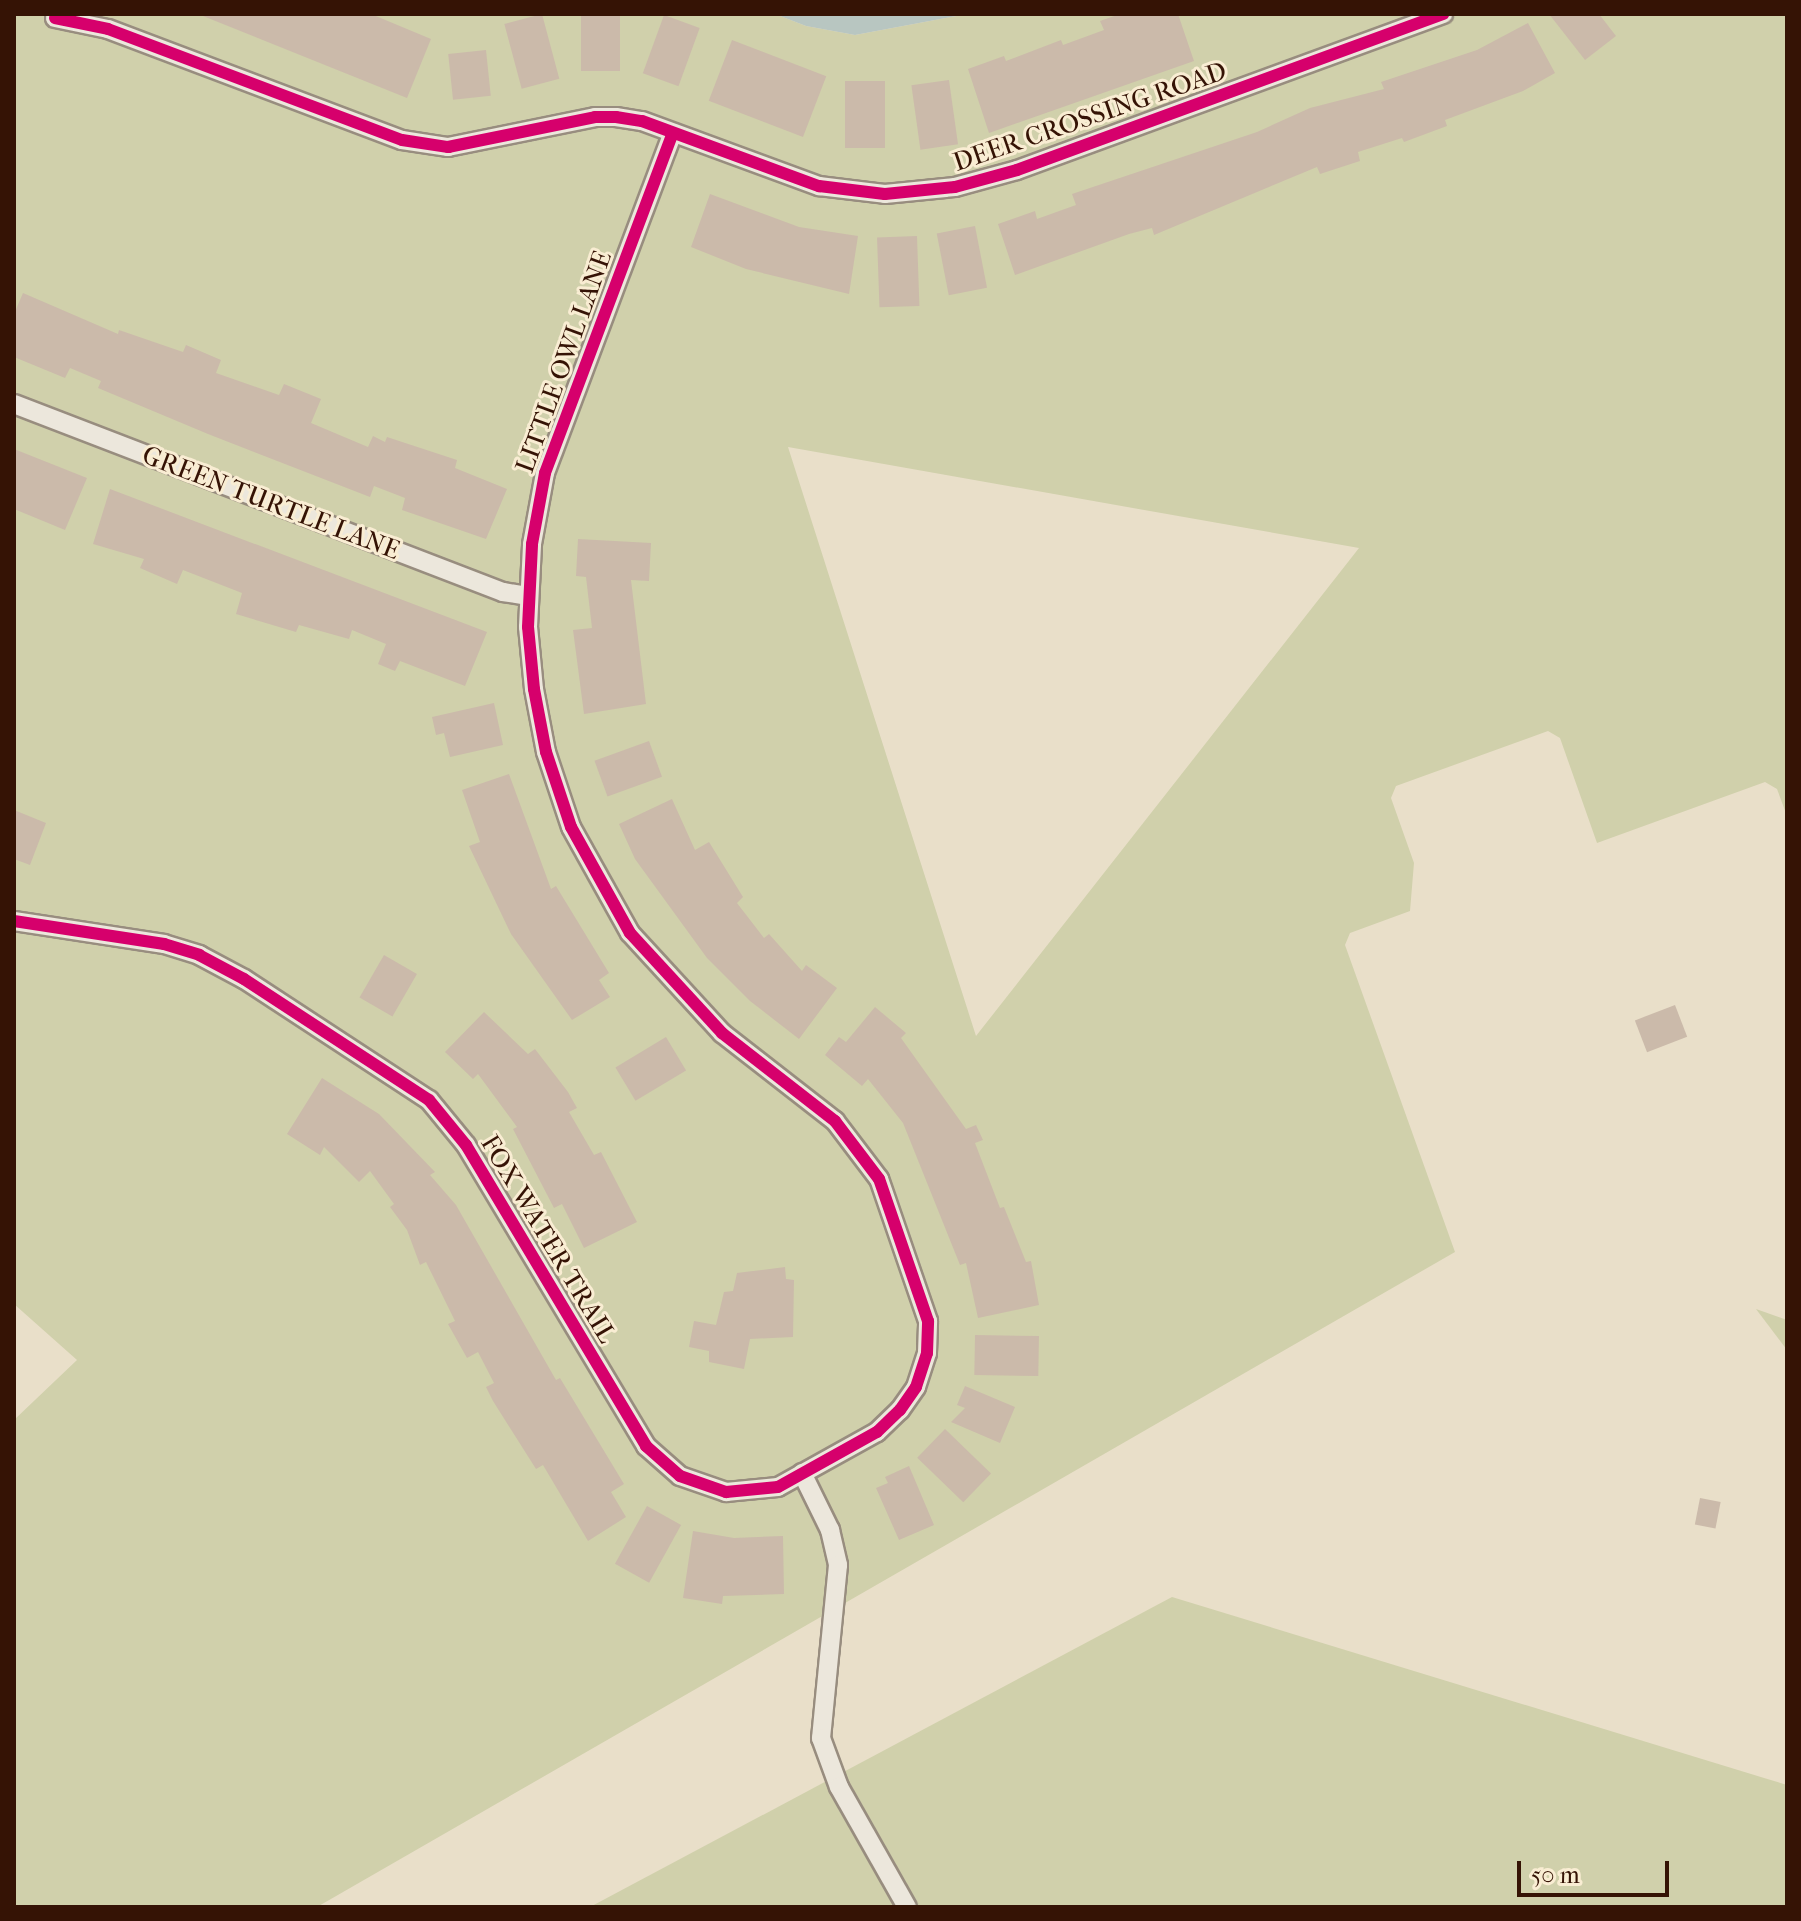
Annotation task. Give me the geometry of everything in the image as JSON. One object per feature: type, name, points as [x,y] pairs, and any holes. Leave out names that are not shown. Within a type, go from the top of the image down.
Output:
[{"type":"street","name":"DEER CROSSING ROAD","points":[[55,18],[108,29],[402,140],[448,147],[595,117],[642,121],[819,186],[885,194],[955,187],[1017,170],[1443,14]]},
{"type":"street","name":"LITTLE OWL LANE","points":[[673,133],[545,473],[529,596],[533,674],[546,752],[597,880],[630,933],[677,990],[858,1145],[879,1179],[923,1300],[927,1353],[916,1387],[900,1410],[877,1432],[802,1473]]},
{"type":"street","name":"GREEN TURTLE LANE","points":[[14,404],[489,587],[529,596]]},
{"type":"street","name":"FOX WATER TRAIL","points":[[14,921],[164,944],[199,955],[391,1071],[429,1100],[466,1145],[646,1446],[680,1476],[726,1492],[778,1487],[802,1473]]},
{"type":"street","points":[[802,1473],[830,1530],[838,1565],[821,1738],[839,1787],[907,1907]]},
{"type":"green space","points":[[14,14],[775,14],[806,26],[855,35],[967,14],[1787,14],[1787,816],[1777,789],[1765,782],[1597,843],[1560,738],[1548,731],[1396,786],[1391,798],[1414,863],[1410,911],[1350,933],[1345,945],[1455,1252],[317,1907],[14,1907],[14,1420],[77,1360],[14,1304]],"holes":[[[788,447],[1359,548],[976,1036]]]},
{"type":"green space","points":[[1756,1309],[1787,1320],[1787,1350]]},
{"type":"green space","points":[[1172,1597],[1787,1785],[1787,1907],[590,1907]]},
{"type":"shaded area","points":[[775,14],[967,14],[855,35],[806,26]]},
{"type":"building","points":[[198,14],[371,14],[431,39],[407,98]]},
{"type":"building","points":[[542,14],[559,79],[522,89],[504,24]]},
{"type":"building","points":[[581,14],[620,14],[620,71],[581,71]]},
{"type":"building","points":[[1120,14],[1178,14],[1194,61],[989,133],[968,69],[1004,56],[1006,61],[1061,40],[1063,45],[1104,30],[1100,21]]},
{"type":"building","points":[[1549,14],[1599,14],[1616,36],[1585,60]]},
{"type":"building","points":[[664,15],[700,28],[679,86],[643,73]]},
{"type":"building","points":[[1528,23],[1555,73],[1523,91],[1445,120],[1447,126],[1404,142],[1402,138],[1358,152],[1360,161],[1320,174],[1317,167],[1154,235],[1152,228],[1129,234],[1015,275],[998,224],[1035,211],[1037,219],[1076,205],[1072,194],[1257,132],[1310,108],[1384,89],[1381,82],[1477,50]]},
{"type":"building","points":[[732,40],[826,76],[803,137],[709,101]]},
{"type":"building","points":[[486,50],[491,96],[453,100],[448,54]]},
{"type":"building","points":[[949,80],[958,144],[920,150],[911,85]]},
{"type":"building","points":[[845,81],[885,81],[885,148],[845,148]]},
{"type":"building","points":[[710,194],[799,227],[858,236],[849,294],[746,269],[691,247]]},
{"type":"building","points":[[975,226],[987,288],[949,295],[937,233]]},
{"type":"building","points":[[917,236],[919,306],[879,307],[877,237]]},
{"type":"building","points":[[23,293],[118,334],[119,330],[183,352],[186,345],[221,360],[216,373],[279,395],[284,384],[321,399],[311,423],[368,447],[373,436],[385,442],[387,437],[457,460],[455,468],[507,489],[486,539],[402,510],[405,498],[374,486],[370,497],[208,434],[98,388],[101,381],[70,368],[65,378],[14,357],[14,314]]},
{"type":"building","points":[[14,449],[87,478],[65,530],[14,509]]},
{"type":"building","points":[[110,489],[487,632],[465,686],[400,661],[395,671],[378,664],[386,644],[352,630],[349,639],[299,625],[296,632],[236,614],[242,593],[183,570],[177,584],[140,568],[144,559],[93,544]]},
{"type":"building","points":[[578,539],[651,543],[649,581],[631,580],[646,704],[584,714],[573,630],[592,628],[586,577],[576,576]]},
{"type":"building","points":[[494,703],[503,745],[450,757],[444,733],[436,735],[432,717]]},
{"type":"building","points":[[649,741],[662,777],[607,797],[594,761]]},
{"type":"building","points":[[509,774],[551,889],[556,886],[609,973],[599,980],[610,997],[572,1020],[511,934],[469,846],[480,842],[462,790]]},
{"type":"building","points":[[672,799],[695,850],[709,842],[743,897],[737,903],[764,938],[769,934],[802,971],[806,965],[837,988],[799,1039],[750,1001],[707,958],[635,859],[619,824]]},
{"type":"building","points":[[14,810],[46,823],[30,865],[14,859]]},
{"type":"building","points":[[384,955],[417,974],[392,1016],[360,997]]},
{"type":"building","points":[[1675,1005],[1687,1037],[1647,1052],[1635,1020]]},
{"type":"building","points":[[875,1007],[906,1033],[901,1038],[966,1129],[976,1125],[983,1140],[975,1143],[1000,1208],[1004,1207],[1026,1262],[1031,1261],[1039,1305],[978,1318],[966,1263],[960,1265],[903,1123],[868,1079],[862,1086],[825,1055],[839,1037],[846,1042]]},
{"type":"building","points":[[484,1012],[528,1054],[535,1049],[568,1092],[577,1108],[569,1112],[594,1155],[601,1152],[637,1222],[584,1248],[562,1204],[554,1208],[513,1129],[517,1127],[478,1074],[473,1079],[445,1052]]},
{"type":"building","points":[[666,1037],[686,1070],[636,1101],[615,1067]]},
{"type":"building","points":[[322,1078],[379,1114],[435,1172],[430,1175],[456,1205],[556,1380],[560,1378],[624,1484],[611,1492],[626,1517],[588,1541],[543,1465],[536,1469],[493,1401],[486,1387],[494,1383],[478,1352],[467,1358],[448,1324],[455,1321],[426,1262],[420,1265],[407,1230],[390,1207],[394,1204],[370,1171],[359,1182],[324,1147],[320,1155],[287,1134]]},
{"type":"building","points":[[785,1267],[786,1279],[794,1280],[793,1337],[750,1339],[744,1369],[709,1362],[709,1351],[689,1347],[694,1321],[716,1325],[724,1292],[733,1291],[737,1273]]},
{"type":"building","points":[[975,1335],[1039,1336],[1038,1376],[974,1375]]},
{"type":"building","points":[[965,1386],[1015,1407],[1000,1443],[951,1422],[965,1408],[957,1405]]},
{"type":"building","points":[[945,1429],[991,1473],[963,1502],[917,1458]]},
{"type":"building","points":[[909,1466],[934,1525],[899,1540],[876,1488],[888,1483],[885,1477]]},
{"type":"building","points":[[1700,1498],[1721,1502],[1715,1529],[1695,1525]]},
{"type":"building","points":[[647,1506],[681,1525],[649,1583],[615,1564]]},
{"type":"building","points":[[693,1531],[734,1538],[783,1536],[784,1594],[723,1596],[722,1604],[683,1598]]},
{"type":"cycle path","points":[[55,18],[108,29],[402,140],[448,147],[595,117],[616,117],[642,121],[819,186],[885,194],[955,187],[1017,170],[1443,14]]},
{"type":"cycle path","points":[[14,921],[164,944],[199,955],[244,979],[429,1100],[466,1145],[646,1446],[680,1476],[726,1492],[778,1487],[877,1432],[900,1410],[916,1387],[927,1353],[928,1321],[879,1179],[835,1121],[722,1033],[630,933],[571,827],[546,752],[534,689],[528,627],[532,544],[545,473],[673,133]]}]
